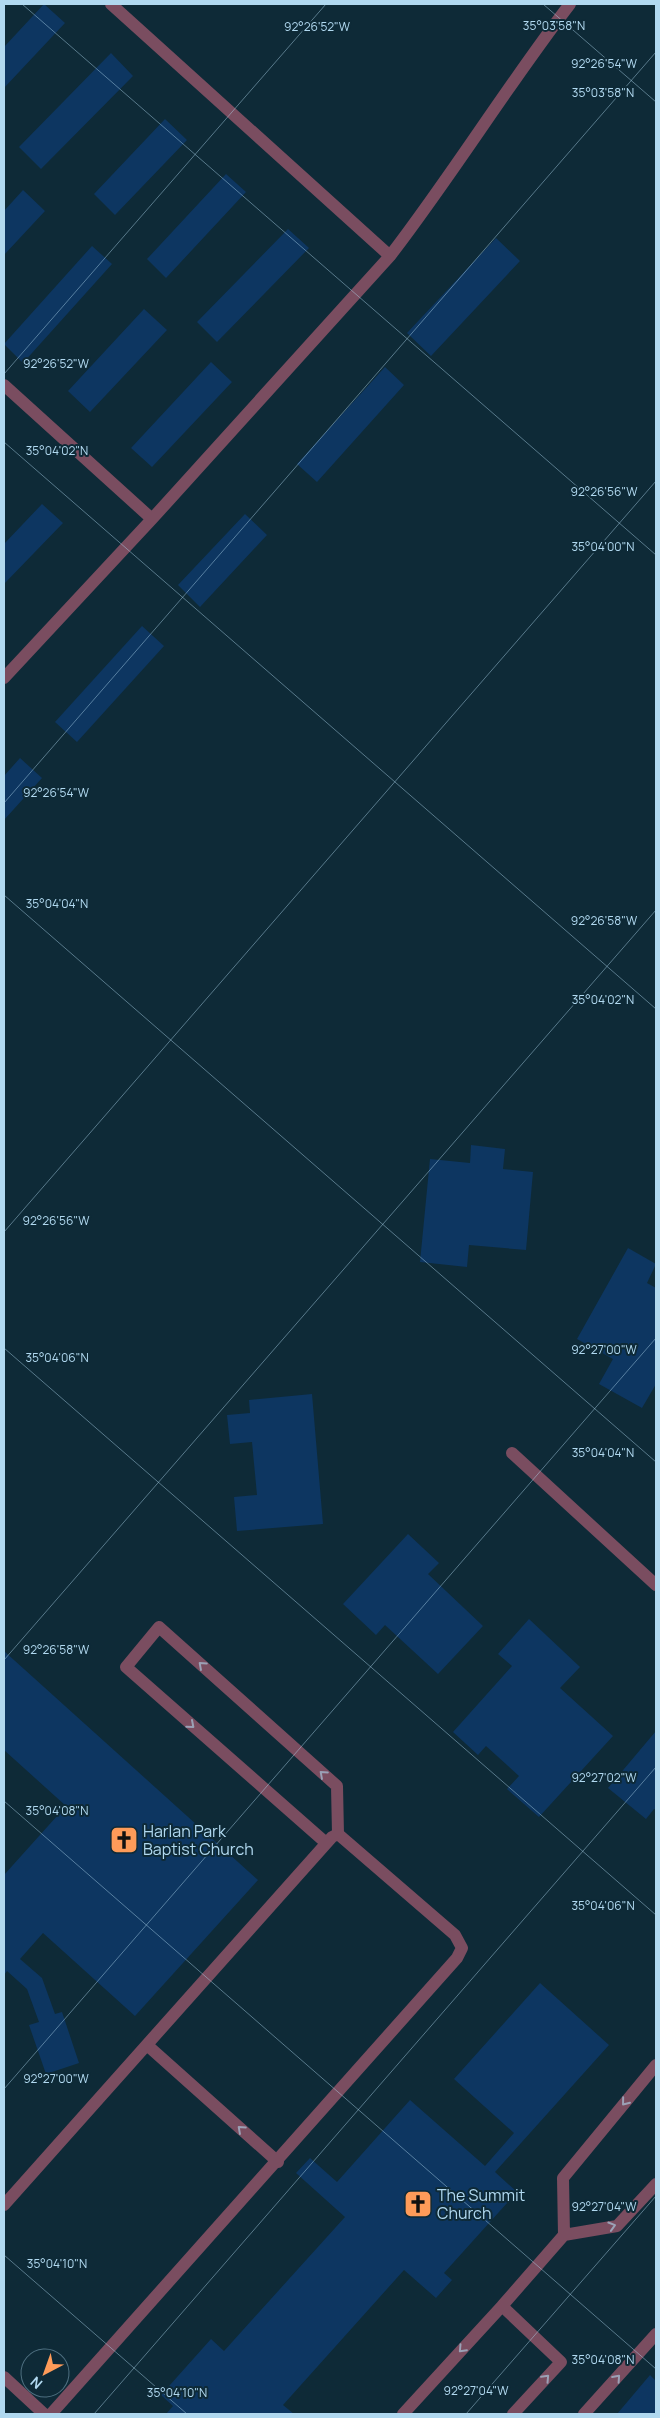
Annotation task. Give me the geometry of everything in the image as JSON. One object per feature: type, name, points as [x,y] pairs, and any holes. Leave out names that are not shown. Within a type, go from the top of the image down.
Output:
[{"type":"street","points":[[111,4],[390,256]]},
{"type":"street","points":[[4,678],[152,519],[390,256],[420,217],[529,57],[570,4]]},
{"type":"street","points":[[4,385],[152,519]]},
{"type":"street","points":[[512,1453],[656,1586]]},
{"type":"street","points":[[51,2414],[278,2162],[458,1958],[462,1948],[455,1934],[338,1834],[337,1786],[159,1627],[126,1667],[325,1842]]},
{"type":"street","points":[[4,2205],[325,1842],[338,1834]]},
{"type":"street","points":[[147,2045],[278,2162]]},
{"type":"street","points":[[564,2236],[563,2178],[656,2065]]},
{"type":"street","points":[[403,2414],[564,2236],[617,2226],[656,2184]]},
{"type":"street","points":[[502,2306],[561,2362],[513,2414]]},
{"type":"street","points":[[584,2414],[656,2334]]},
{"type":"street","points":[[4,2377],[44,2414]]},
{"type":"building","points":[[44,4],[65,23],[4,88],[4,47]]},
{"type":"building","points":[[111,53],[133,76],[41,169],[19,147]]},
{"type":"building","points":[[165,119],[187,140],[115,215],[94,194]]},
{"type":"building","points":[[226,174],[246,192],[166,278],[147,259]]},
{"type":"building","points":[[23,190],[45,211],[4,255],[4,211]]},
{"type":"building","points":[[288,229],[309,248],[217,342],[197,322]]},
{"type":"building","points":[[496,238],[520,261],[431,356],[407,333]]},
{"type":"building","points":[[92,246],[112,264],[23,363],[4,344]]},
{"type":"building","points":[[144,309],[167,330],[90,412],[68,391]]},
{"type":"building","points":[[211,362],[232,382],[152,467],[131,448]]},
{"type":"building","points":[[385,367],[404,385],[317,482],[297,464]]},
{"type":"building","points":[[42,504],[63,523],[4,584],[4,544]]},
{"type":"building","points":[[245,514],[267,535],[200,607],[178,585]]},
{"type":"building","points":[[142,626],[164,646],[77,742],[55,722]]},
{"type":"building","points":[[20,758],[42,778],[4,820],[4,776]]},
{"type":"building","points":[[471,1145],[505,1149],[503,1169],[533,1172],[526,1250],[469,1245],[467,1267],[420,1262],[430,1159],[470,1163]]},
{"type":"building","points":[[628,1248],[656,1264],[647,1283],[656,1288],[656,1384],[642,1408],[599,1384],[613,1359],[577,1339]]},
{"type":"building","points":[[312,1394],[323,1524],[237,1531],[234,1497],[257,1495],[252,1442],[230,1444],[227,1415],[250,1413],[249,1400]]},
{"type":"building","points":[[408,1534],[439,1563],[428,1574],[483,1626],[438,1674],[385,1625],[376,1635],[343,1604]]},
{"type":"building","points":[[529,1619],[580,1667],[560,1688],[613,1736],[539,1817],[507,1789],[519,1776],[486,1746],[478,1755],[453,1732],[512,1666],[498,1654]]},
{"type":"building","name":"Harlan Park Baptist Church","points":[[4,1651],[258,1880],[135,2016],[43,1933],[20,1959],[42,1978],[55,2014],[62,2012],[79,2063],[46,2074],[29,2025],[39,2022],[27,1989],[7,1971],[4,1975],[4,1875],[66,1806],[4,1750]]},
{"type":"building","points":[[656,1731],[656,1810],[654,1809],[646,1819],[608,1788]]},
{"type":"building","name":"The Summit Church","points":[[540,1983],[609,2045],[495,2172],[517,2192],[444,2273],[452,2280],[436,2298],[404,2270],[283,2405],[294,2414],[166,2414],[173,2406],[161,2395],[211,2339],[224,2351],[345,2217],[296,2173],[310,2158],[337,2182],[410,2100],[485,2166],[514,2133],[454,2079]]},
{"type":"building","points":[[650,2375],[656,2381],[656,2414],[617,2414]]},
{"type":"place","name":"Harlan Park Baptist Church","points":[[124,1840]]},
{"type":"place","name":"The Summit Church","points":[[418,2204]]}]
